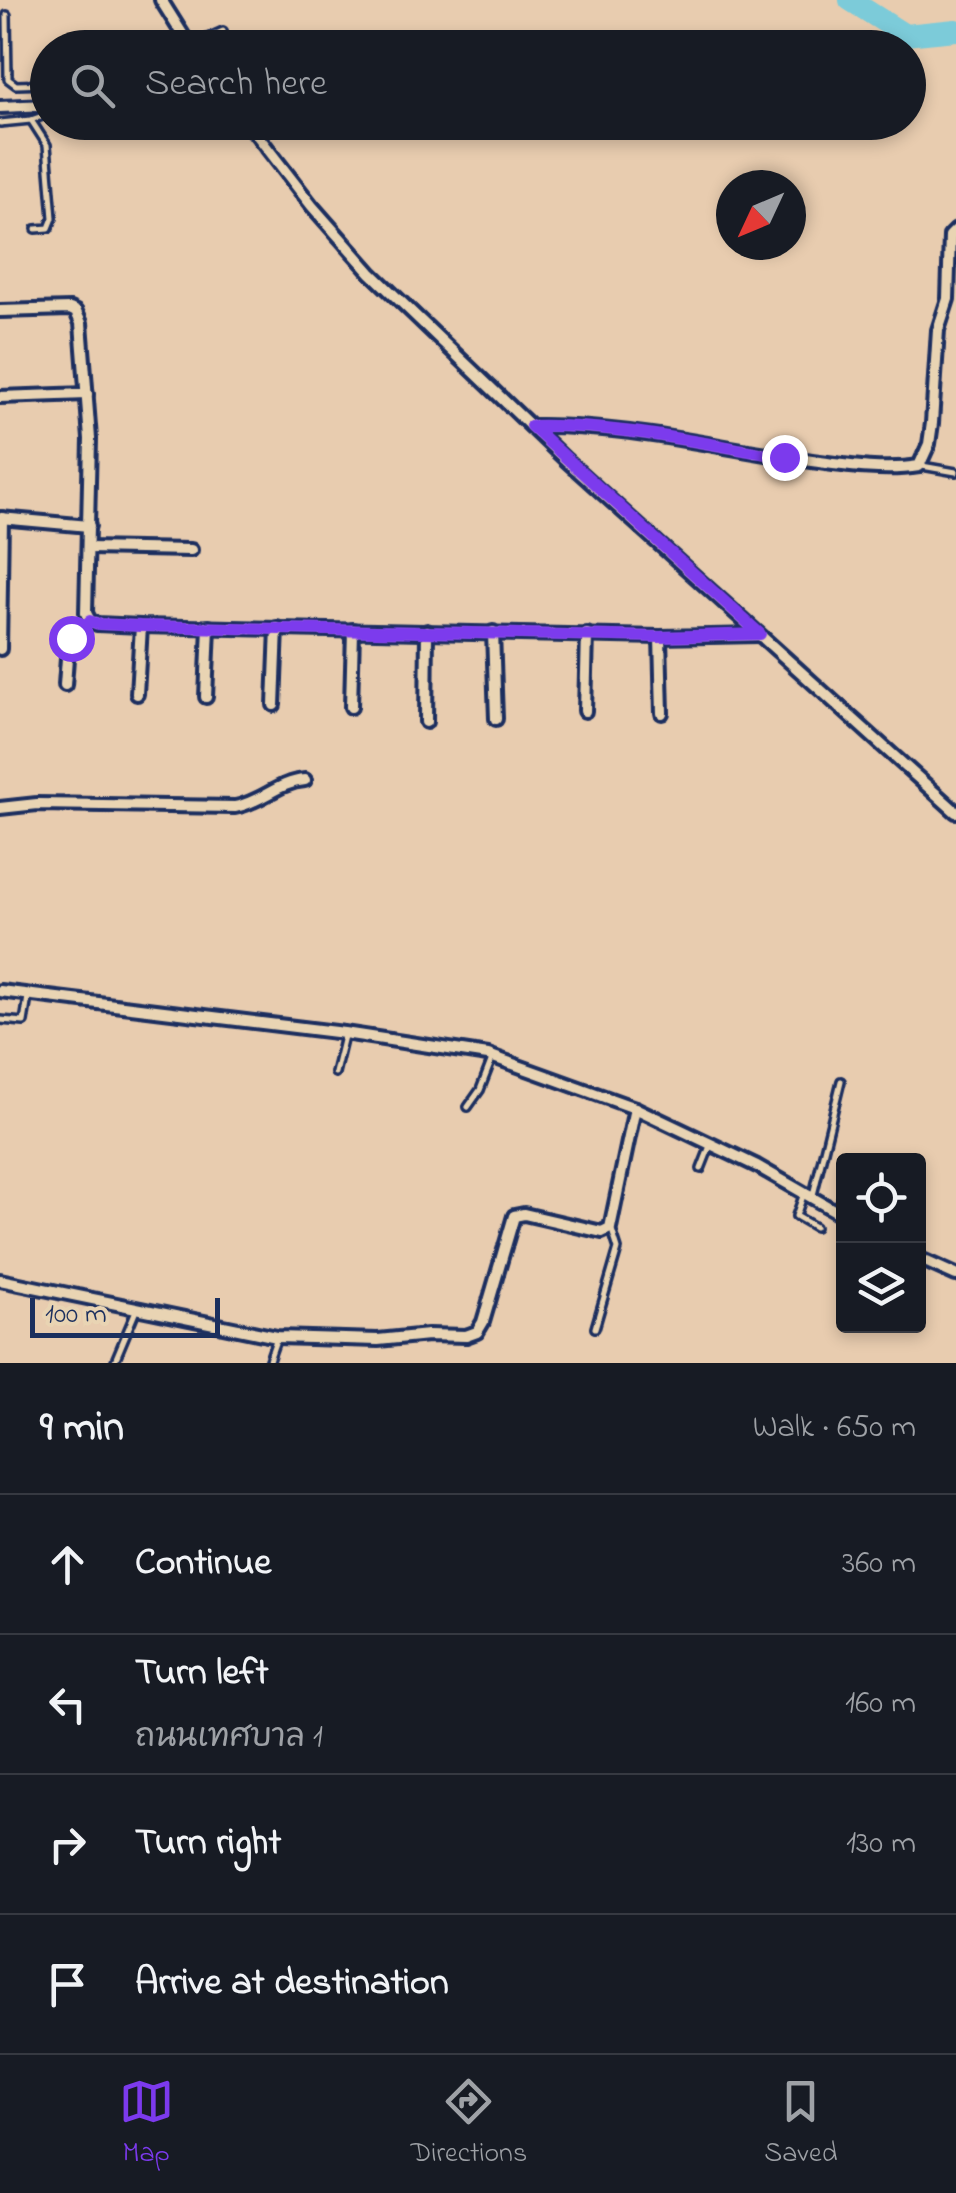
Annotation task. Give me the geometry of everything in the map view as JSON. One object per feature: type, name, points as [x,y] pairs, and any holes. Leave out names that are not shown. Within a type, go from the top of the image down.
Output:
[{"type":"street","points":[[161,0],[180,30]]},
{"type":"street","points":[[0,106],[30,105]]},
{"type":"street","points":[[260,140],[371,273],[566,460],[956,812]]},
{"type":"street","points":[[534,429],[579,426],[828,463],[885,468],[919,466],[932,423],[936,343],[948,299],[950,236],[956,230]]},
{"type":"street","points":[[0,311],[70,309],[82,323],[90,438],[86,614],[90,621],[140,626],[660,637],[760,634]]},
{"type":"street","points":[[0,397],[87,394]]},
{"type":"street","points":[[0,649],[1,518],[89,526]]},
{"type":"street","points":[[88,548],[191,550]]},
{"type":"street","points":[[65,685],[68,646],[90,621]]},
{"type":"street","points":[[136,694],[140,626]]},
{"type":"street","points":[[206,697],[209,627]]},
{"type":"street","points":[[274,705],[277,628]]},
{"type":"street","points":[[351,707],[353,630]]},
{"type":"street","points":[[426,722],[427,631]]},
{"type":"street","points":[[494,632],[496,719]]},
{"type":"street","points":[[585,711],[587,634]]},
{"type":"street","points":[[660,637],[662,714]]},
{"type":"street","points":[[0,808],[37,804],[235,807],[260,800],[282,783],[305,780]]},
{"type":"street","points":[[0,991],[456,1047],[494,1056],[635,1108],[710,1143],[836,1212]]},
{"type":"street","points":[[0,1280],[277,1337],[378,1340],[466,1336],[477,1332],[483,1322],[514,1216],[524,1214],[602,1232],[610,1228],[635,1108]]},
{"type":"street","points":[[926,1262],[956,1275]]},
{"type":"lane","points":[[6,15],[8,79],[16,85],[30,85]]},
{"type":"lane","points":[[0,122],[30,120]]},
{"type":"lane","points":[[36,229],[49,228],[53,218],[43,140]]},
{"type":"lane","points":[[919,466],[956,472]]},
{"type":"lane","points":[[1,1020],[24,1022],[28,994]]},
{"type":"lane","points":[[335,1073],[344,1033]]},
{"type":"lane","points":[[468,1107],[494,1056]]},
{"type":"lane","points":[[815,1227],[796,1216],[808,1196],[841,1081]]},
{"type":"lane","points":[[701,1169],[710,1143]]},
{"type":"lane","points":[[595,1328],[618,1249],[610,1228]]},
{"type":"lane","points":[[114,1363],[137,1308]]},
{"type":"lane","points":[[268,1363],[277,1337]]},
{"type":"waterway","points":[[850,0],[897,30]]},
{"type":"waterway","points":[[926,33],[956,30]]},
{"type":"route","points":[[71,638],[90,621],[140,626],[660,637],[760,634],[531,426],[616,430],[784,457]]}]
